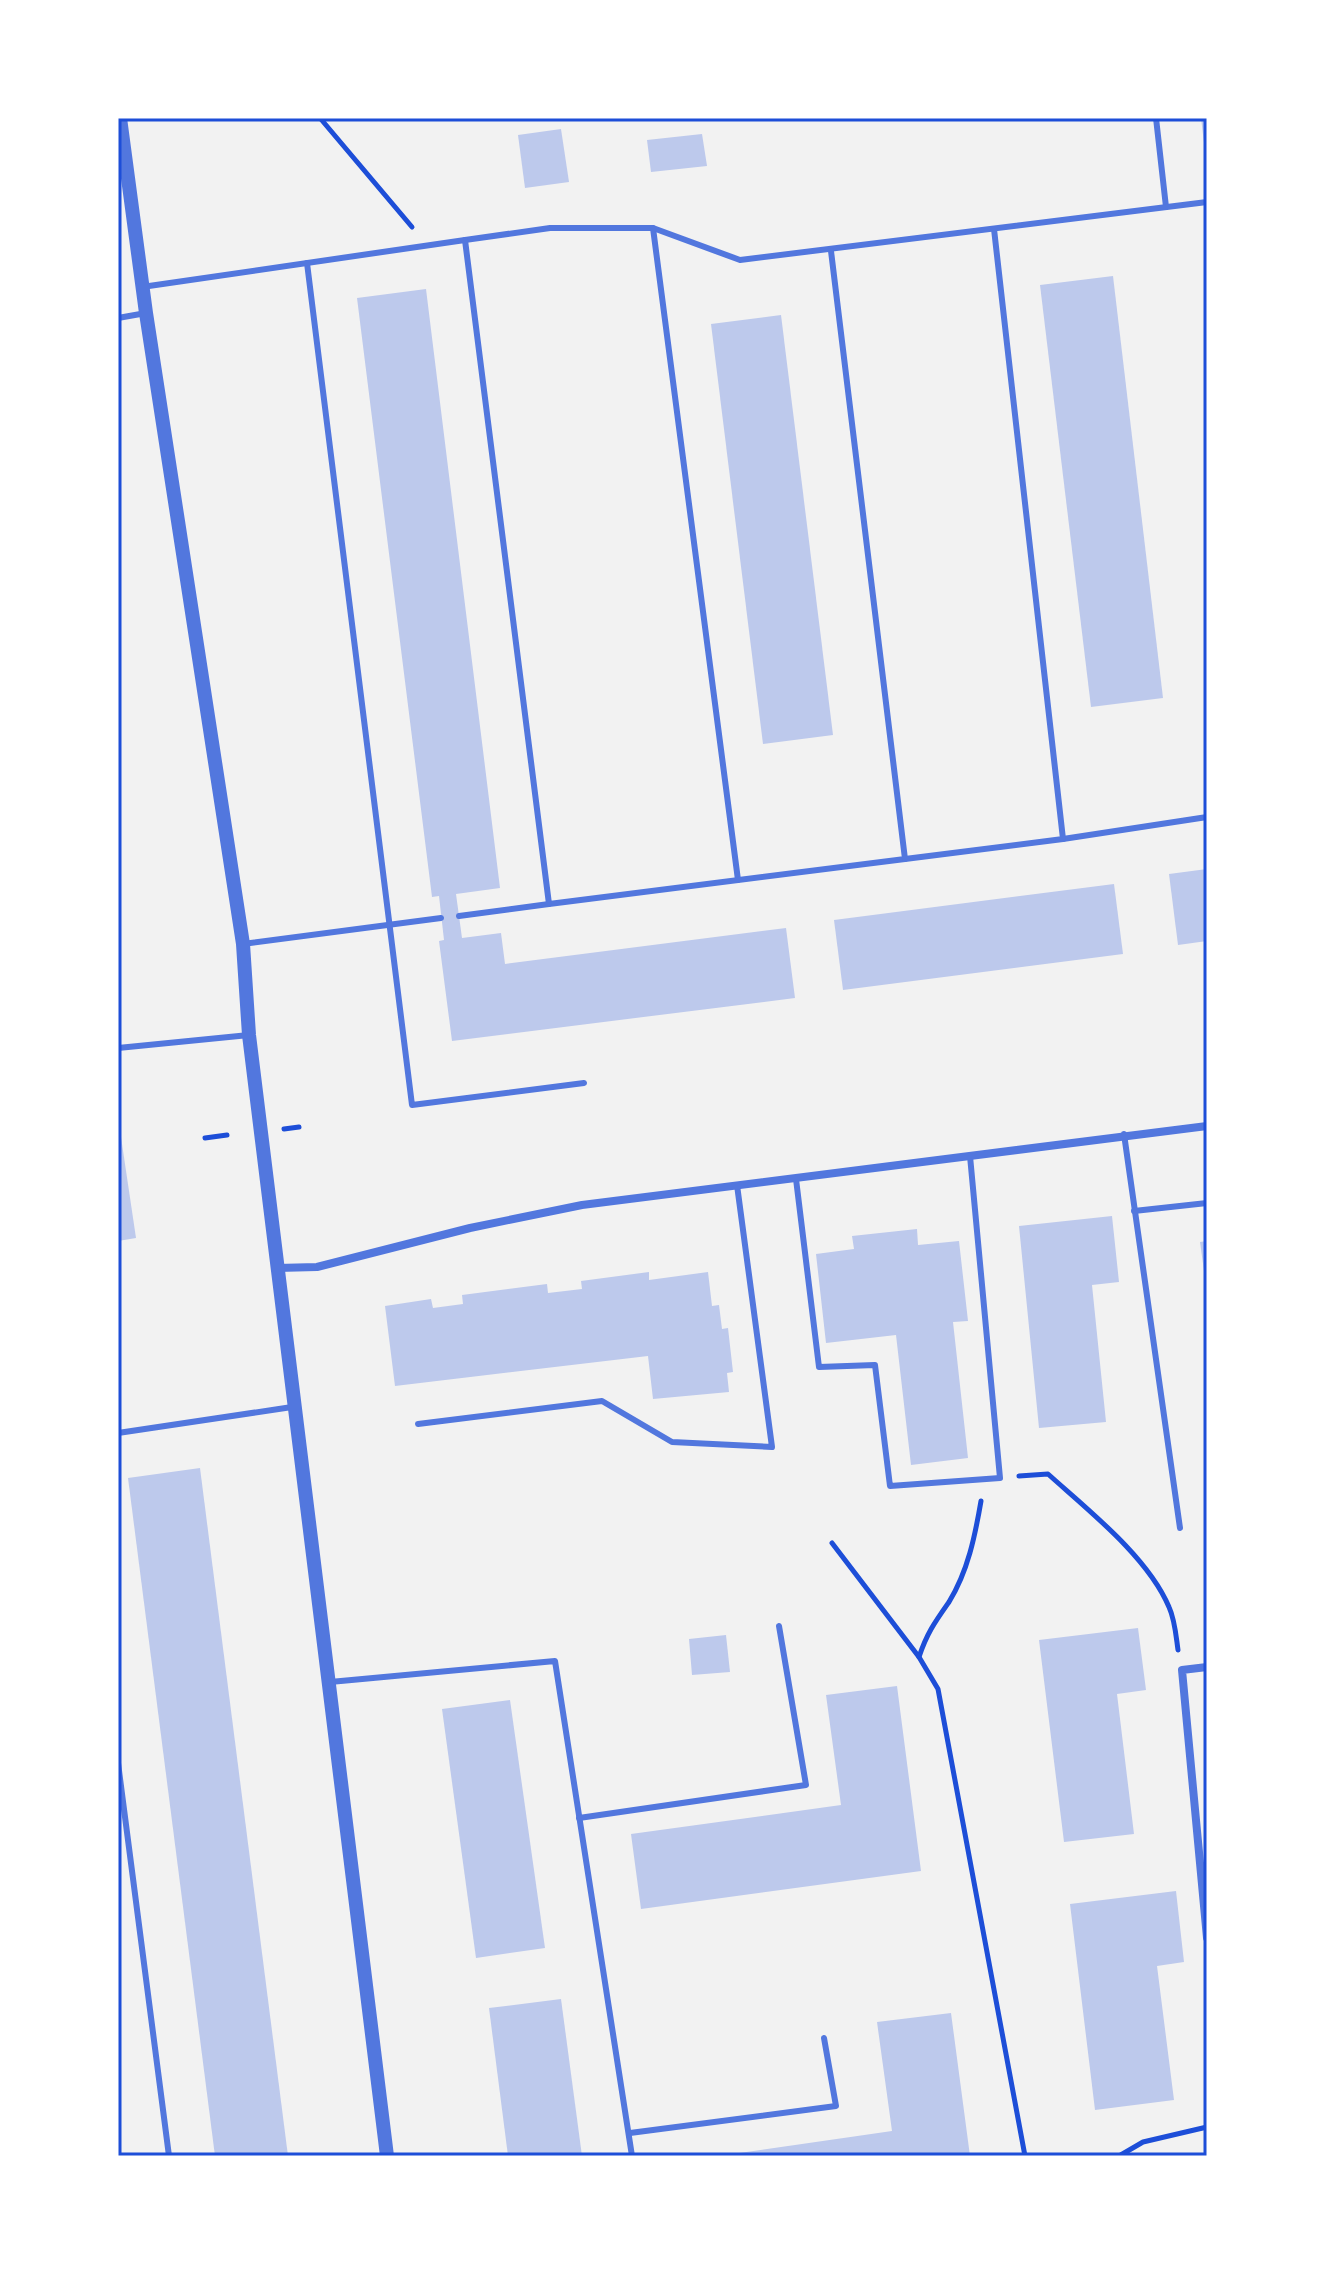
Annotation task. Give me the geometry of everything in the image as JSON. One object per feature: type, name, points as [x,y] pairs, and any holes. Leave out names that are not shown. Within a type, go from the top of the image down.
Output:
[{"type":"street","points":[[120,124],[142,287],[243,944],[249,1035],[387,2156]]},
{"type":"street","points":[[277,1268],[317,1267],[582,1205],[1124,1134],[1207,1126]]},
{"type":"street","points":[[1207,1667],[1182,1670],[1207,1938]]},
{"type":"lane","points":[[1156,118],[1166,207]]},
{"type":"lane","points":[[142,287],[550,228],[653,228],[740,260],[1207,202]]},
{"type":"lane","points":[[653,228],[738,880]]},
{"type":"lane","points":[[994,229],[1063,839]]},
{"type":"lane","points":[[465,240],[549,904]]},
{"type":"lane","points":[[831,251],[905,859]]},
{"type":"lane","points":[[307,263],[412,1105],[584,1083]]},
{"type":"lane","points":[[118,318],[146,313]]},
{"type":"lane","points":[[459,916],[1063,839],[1207,817]]},
{"type":"lane","points":[[243,944],[441,918]]},
{"type":"lane","points":[[118,1048],[249,1035]]},
{"type":"lane","points":[[1124,1134],[1180,1528]]},
{"type":"lane","points":[[796,1179],[819,1367],[875,1365],[890,1486],[1000,1478],[970,1156]]},
{"type":"lane","points":[[418,1424],[602,1401],[672,1442],[772,1447],[737,1185]]},
{"type":"lane","points":[[1134,1211],[1207,1203]]},
{"type":"lane","points":[[118,1433],[294,1407]]},
{"type":"lane","points":[[579,1818],[806,1785],[779,1626]]},
{"type":"lane","points":[[330,1682],[555,1661],[632,2156]]},
{"type":"lane","points":[[118,1763],[169,2156]]},
{"type":"lane","points":[[630,2133],[836,2106],[824,2038]]},
{"type":"path","points":[[320,118],[428,246]]},
{"type":"path","points":[[205,1138],[227,1135]]},
{"type":"path","points":[[919,1657],[931,1624],[948,1602],[965,1569],[974,1541],[982,1495],[1000,1478],[1048,1474],[1110,1530],[1157,1585],[1170,1609],[1182,1670]]},
{"type":"path","points":[[832,1543],[919,1657],[938,1689],[1025,2156]]},
{"type":"path","points":[[1119,2156],[1143,2142],[1207,2127]]},
{"type":"building","points":[[1201,118],[1207,118],[1207,151],[1205,151]]},
{"type":"building","points":[[561,129],[569,182],[525,188],[518,135]]},
{"type":"building","points":[[702,134],[707,166],[651,172],[647,140]]},
{"type":"building","points":[[1113,276],[1163,698],[1091,707],[1040,285]]},
{"type":"building","points":[[426,289],[500,888],[456,894],[462,938],[501,933],[505,964],[786,928],[795,998],[452,1041],[439,941],[444,940],[439,896],[432,897],[357,298]]},
{"type":"building","points":[[781,315],[833,735],[763,744],[711,324]]},
{"type":"building","points":[[1207,869],[1207,941],[1178,945],[1169,874]]},
{"type":"building","points":[[1114,884],[1123,954],[843,990],[834,920]]},
{"type":"building","points":[[118,1117],[136,1238],[118,1241]]},
{"type":"building","points":[[1112,1216],[1119,1282],[1092,1285],[1106,1422],[1039,1428],[1019,1226]]},
{"type":"building","points":[[917,1229],[918,1245],[959,1241],[968,1321],[953,1322],[968,1458],[911,1465],[896,1335],[826,1343],[816,1254],[854,1249],[852,1236]]},
{"type":"building","points":[[1207,1241],[1207,1278],[1205,1278],[1200,1242]]},
{"type":"building","points":[[649,1272],[649,1280],[708,1272],[712,1306],[719,1305],[722,1329],[728,1328],[733,1372],[727,1373],[729,1392],[653,1399],[648,1356],[395,1386],[385,1306],[431,1299],[433,1308],[463,1304],[462,1295],[547,1284],[548,1293],[582,1289],[581,1281]]},
{"type":"building","points":[[200,1468],[288,2156],[215,2156],[128,1478]]},
{"type":"building","points":[[1138,1628],[1146,1690],[1117,1694],[1134,1834],[1064,1842],[1039,1640]]},
{"type":"building","points":[[726,1635],[730,1672],[692,1675],[689,1639]]},
{"type":"building","points":[[897,1686],[921,1871],[641,1909],[631,1834],[841,1805],[826,1695]]},
{"type":"building","points":[[510,1700],[545,1948],[476,1958],[442,1709]]},
{"type":"building","points":[[1176,1891],[1184,1962],[1157,1966],[1174,2100],[1095,2110],[1070,1904]]},
{"type":"building","points":[[561,1999],[582,2156],[508,2156],[489,2008]]},
{"type":"building","points":[[951,2013],[970,2156],[718,2156],[892,2131],[877,2022]]}]
